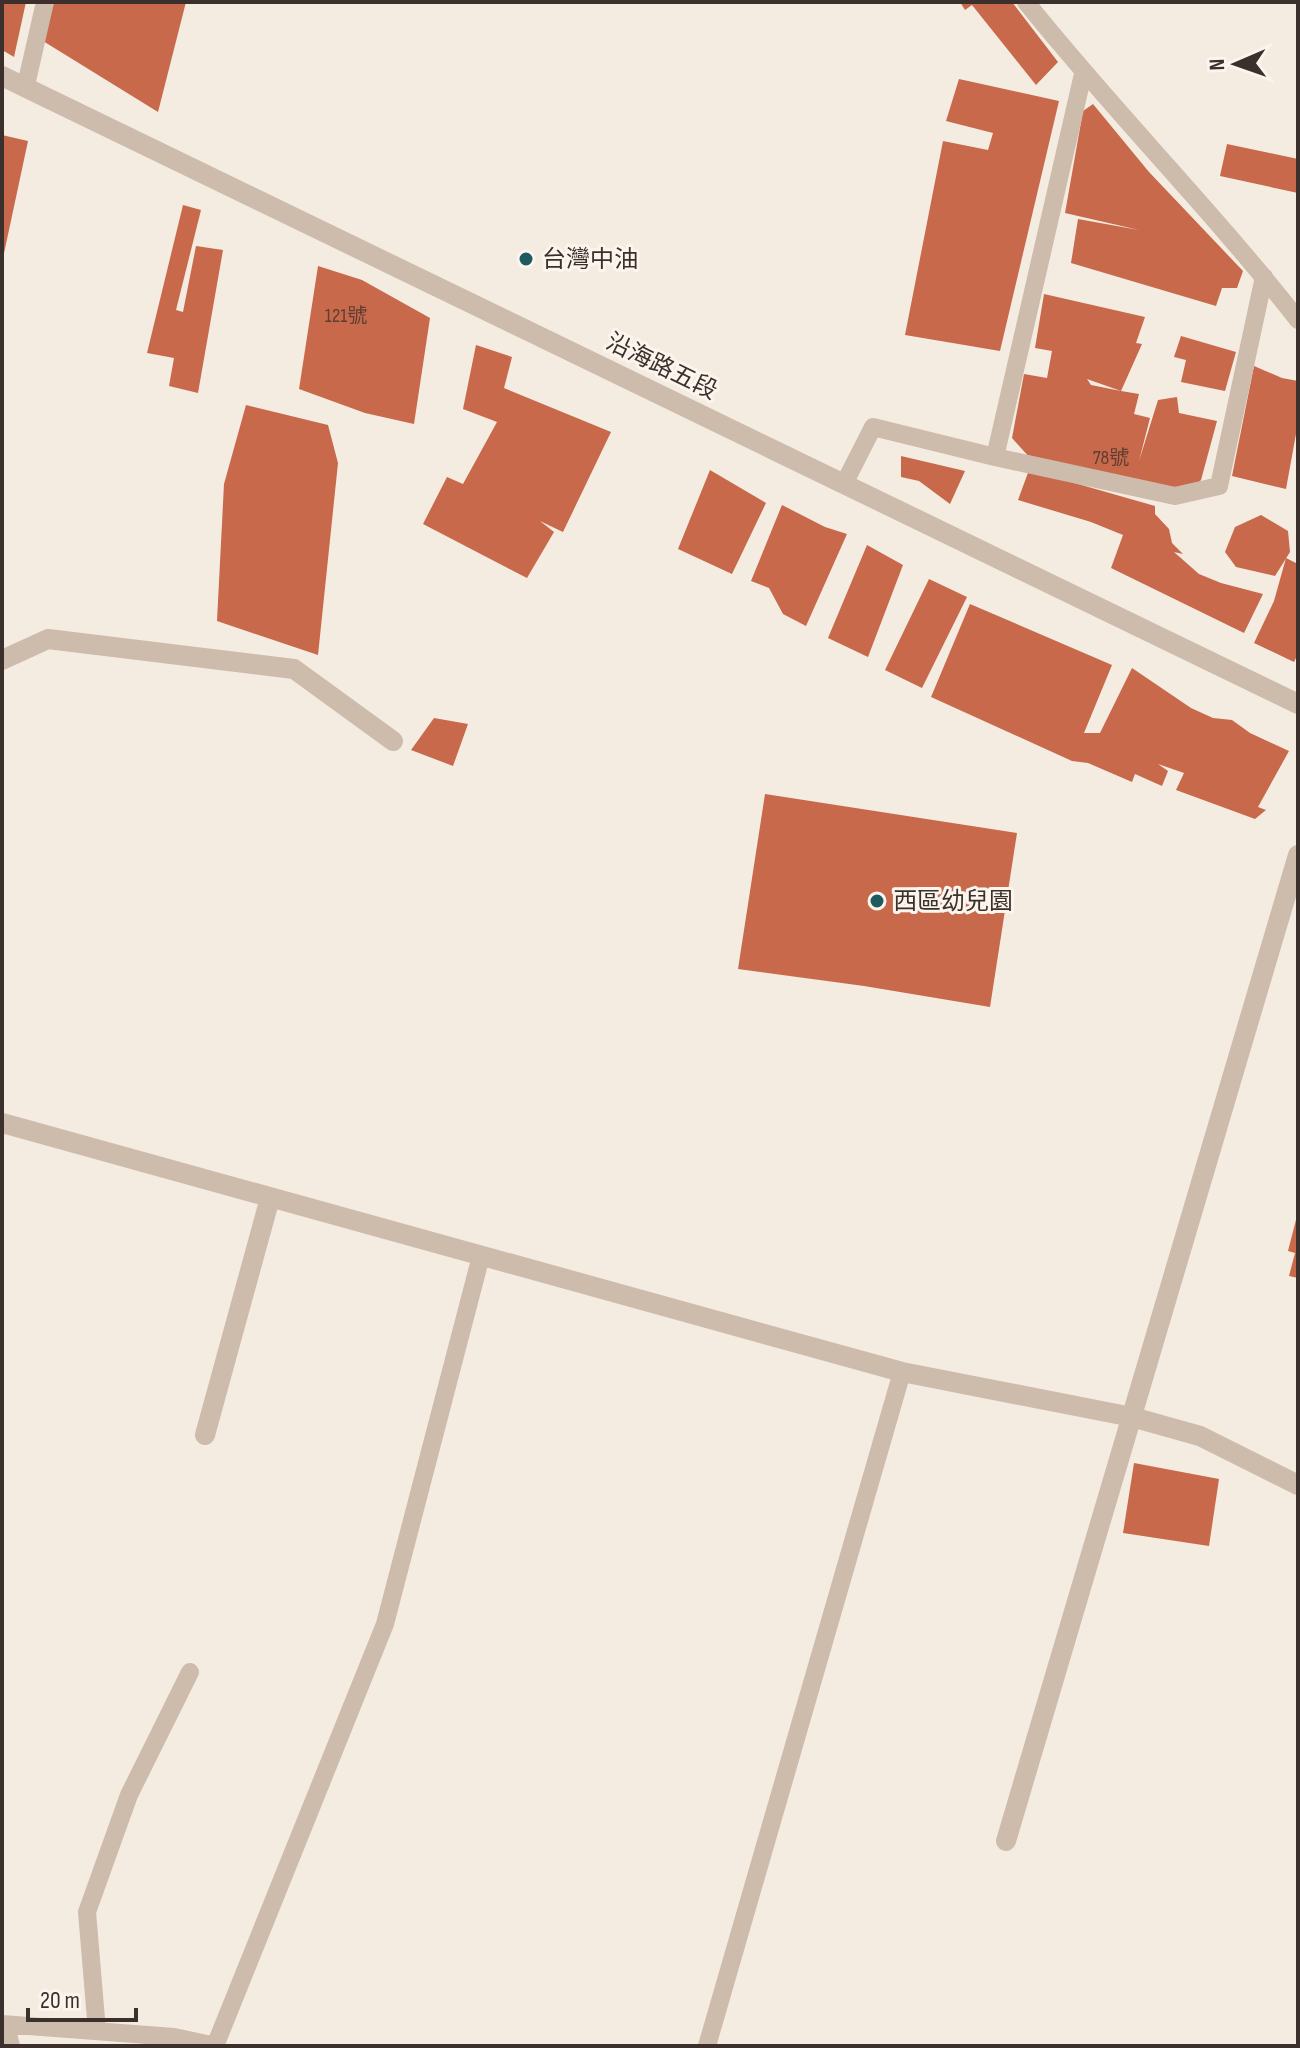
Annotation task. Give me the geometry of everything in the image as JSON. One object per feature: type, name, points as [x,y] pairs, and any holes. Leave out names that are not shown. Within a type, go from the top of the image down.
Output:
[{"type":"street","name":"沿海路五段","points":[[2,76],[1298,704]]},
{"type":"street","points":[[2,660],[48,639],[294,669],[393,741]]},
{"type":"street","points":[[1006,1841],[1298,855]]},
{"type":"street","points":[[2,1123],[902,1372],[1132,1417],[1200,1436],[1298,1485]]},
{"type":"street","points":[[205,1435],[270,1198]]},
{"type":"lane","points":[[26,85],[45,2]]},
{"type":"lane","points":[[1026,2],[1083,74],[1264,277],[1298,320]]},
{"type":"lane","points":[[995,457],[1083,74]]},
{"type":"lane","points":[[844,484],[873,427],[1175,496],[1219,486],[1264,277]]},
{"type":"lane","points":[[11,2046],[4,2025],[174,2037],[216,2046],[385,1624],[481,1256]]},
{"type":"lane","points":[[707,2046],[902,1372]]},
{"type":"lane","points":[[97,2031],[87,1912],[129,1795],[190,1672]]},
{"type":"building","points":[[2,2],[26,2],[14,57],[2,50]]},
{"type":"building","points":[[51,2],[186,2],[158,112],[43,41]]},
{"type":"building","points":[[960,2],[1012,2],[1058,62],[1036,85],[972,5],[965,10]]},
{"type":"building","points":[[959,79],[1059,101],[1000,351],[905,335],[943,141],[988,150],[993,133],[946,121]]},
{"type":"building","points":[[1093,104],[1149,172],[1243,271],[1237,288],[1222,288],[1216,306],[1071,263],[1078,219],[1139,230],[1065,213],[1083,111]]},
{"type":"building","points":[[2,135],[28,141],[3,258],[2,258]]},
{"type":"building","points":[[1227,144],[1298,159],[1298,193],[1220,176]]},
{"type":"building","points":[[183,205],[201,210],[176,310],[183,312],[196,246],[223,250],[198,393],[169,386],[174,358],[147,353]]},
{"type":"building","points":[[318,266],[362,280],[430,318],[414,424],[365,413],[299,389]]},
{"type":"building","points":[[1044,294],[1145,317],[1136,343],[1142,344],[1121,391],[1139,394],[1134,414],[1150,418],[1139,461],[1158,400],[1177,397],[1179,413],[1217,421],[1201,480],[1182,499],[1031,459],[1012,438],[1024,374],[1047,378],[1052,351],[1035,348]],"holes":[[[1087,379],[1121,391],[1091,385]]]},
{"type":"building","points":[[1181,336],[1236,352],[1225,391],[1181,382],[1186,360],[1174,357]]},
{"type":"building","points":[[476,345],[512,357],[504,388],[611,432],[563,532],[540,521],[554,532],[527,578],[423,524],[447,477],[463,484],[497,422],[463,409]]},
{"type":"building","points":[[1254,366],[1298,381],[1298,423],[1286,489],[1232,476]]},
{"type":"building","points":[[246,405],[328,425],[338,463],[318,655],[217,621],[224,484]]},
{"type":"building","points":[[901,456],[965,471],[950,504],[919,481],[901,477]]},
{"type":"building","points":[[710,470],[766,503],[732,574],[678,549]]},
{"type":"building","points":[[1029,470],[1155,506],[1155,514],[1169,529],[1172,543],[1183,554],[1174,552],[1199,574],[1263,594],[1244,633],[1111,568],[1123,535],[1018,500]]},
{"type":"building","points":[[782,505],[825,527],[847,534],[806,626],[783,614],[769,588],[751,581]]},
{"type":"building","points":[[1261,515],[1288,531],[1290,552],[1275,576],[1236,567],[1225,552],[1235,527]]},
{"type":"building","points":[[867,545],[903,565],[868,657],[828,638]]},
{"type":"building","points":[[1286,558],[1298,564],[1298,654],[1294,662],[1254,643],[1274,601]]},
{"type":"building","points":[[929,579],[967,597],[922,688],[885,670]]},
{"type":"building","points":[[970,604],[1112,665],[1084,733],[1100,733],[1132,668],[1191,708],[1213,718],[1232,720],[1250,733],[1289,751],[1258,807],[1266,810],[1255,819],[1176,790],[1184,773],[1158,764],[1168,771],[1162,786],[1135,774],[1132,782],[1088,763],[1072,761],[931,697]]},
{"type":"building","points":[[434,718],[468,724],[453,766],[411,750]]},
{"type":"building","name":"西區幼兒園","points":[[765,794],[1017,833],[990,1007],[738,969]]},
{"type":"building","points":[[1297,1216],[1298,1278],[1289,1276],[1295,1253],[1288,1251]]},
{"type":"building","points":[[1134,1463],[1219,1479],[1209,1546],[1123,1533]]},
{"type":"place","name":"台灣中油","points":[[526,259]]},
{"type":"place","name":"西區幼兒園","points":[[877,901]]}]
